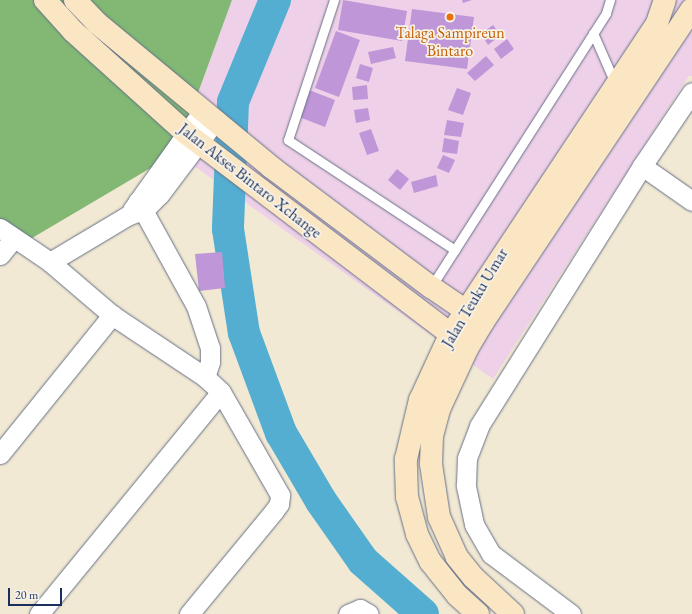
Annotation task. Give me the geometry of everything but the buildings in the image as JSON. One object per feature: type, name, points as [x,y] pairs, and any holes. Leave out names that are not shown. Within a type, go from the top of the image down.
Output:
[{"type":"main road","name":"Jalan Akses Bintaro Xchange","points":[[45,0],[73,31],[198,142],[459,341]]},
{"type":"main road","name":"Jalan Akses Bintaro Xchange","points":[[75,0],[97,23],[212,120],[271,167],[431,287],[474,316]]},
{"type":"main road","name":"Jalan Teuku Umar","points":[[478,614],[457,595],[430,561],[417,534],[408,497],[406,459],[420,400],[459,341],[615,85],[657,23],[665,0]]},
{"type":"main road","name":"Jalan Teuku Umar","points":[[474,316],[692,9]]},
{"type":"main road","name":"Jalan Teuku Umar","points":[[459,341],[432,436],[430,464],[436,506],[444,530],[457,557],[472,577],[513,614]]},
{"type":"street","points":[[571,614],[491,554],[474,524],[466,485],[467,458],[479,426],[642,166],[692,92]]},
{"type":"street","points":[[50,262],[160,194],[212,120]]},
{"type":"street","points":[[642,166],[692,201]]},
{"type":"street","points":[[137,209],[196,306],[206,333],[210,362],[205,377]]},
{"type":"street","points":[[0,255],[6,233],[50,262],[112,315],[205,377],[221,392],[280,496],[279,504],[189,614]]},
{"type":"street","points":[[0,454],[112,315]]},
{"type":"street","points":[[39,614],[221,392]]},
{"type":"street","points":[[348,614],[360,609],[369,614]]},
{"type":"lane","points":[[334,0],[288,140],[455,250]]},
{"type":"lane","points":[[431,287],[606,13],[610,0]]},
{"type":"lane","points":[[593,33],[615,85]]},
{"type":"shaded area","points":[[232,0],[692,0],[692,76],[689,76],[493,379],[176,153]]},
{"type":"green space","points":[[0,0],[232,0],[176,153],[27,241],[0,219]]},
{"type":"waterway","points":[[275,0],[233,102],[228,229],[244,333],[281,433],[321,501],[363,561],[423,614]]},
{"type":"place","name":"Talaga Sampireun Bintaro","points":[[450,17]]}]
